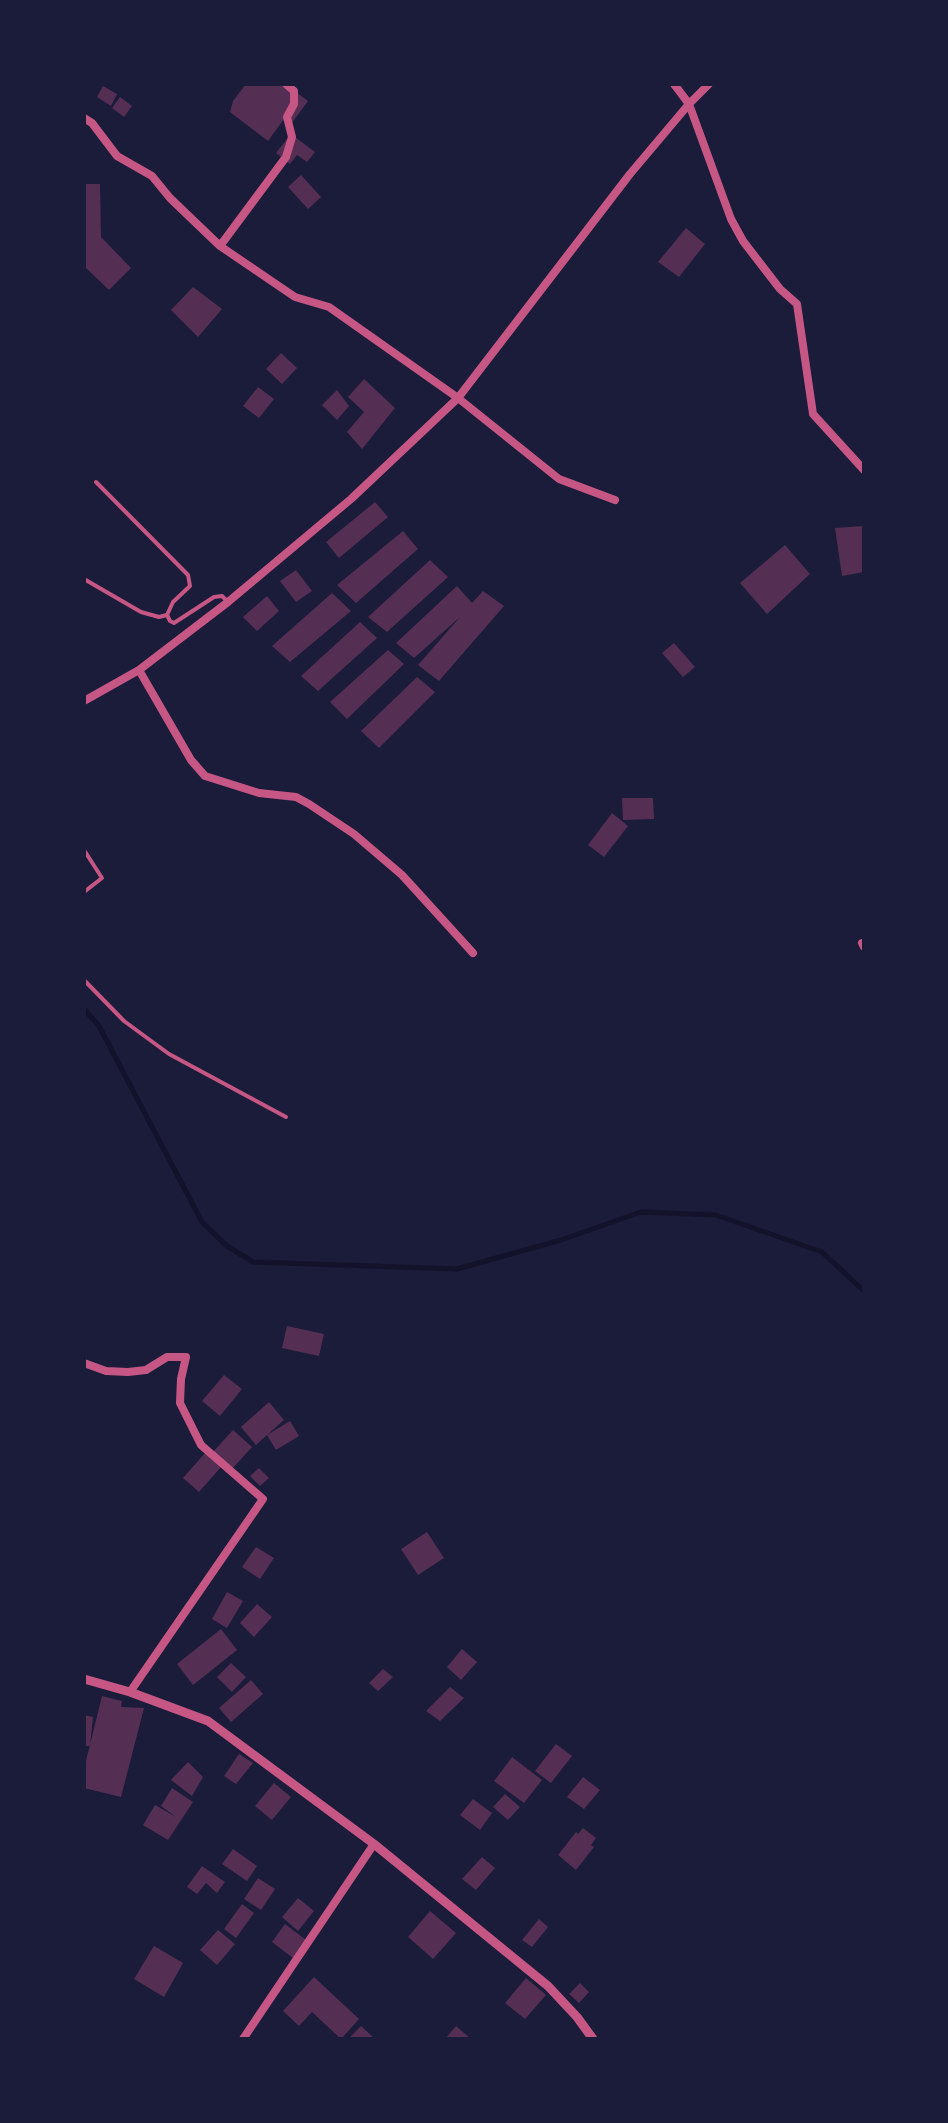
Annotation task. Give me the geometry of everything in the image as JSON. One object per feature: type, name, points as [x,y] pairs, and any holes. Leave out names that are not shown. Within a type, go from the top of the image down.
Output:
[{"type":"street","points":[[220,246],[286,157],[292,137],[287,117],[294,104],[294,91],[286,84]]},
{"type":"street","points":[[674,84],[689,104],[737,230],[780,289],[797,304],[813,414],[864,470]]},
{"type":"street","points":[[84,701],[139,670],[228,602],[351,499],[458,398],[630,174],[709,84]]},
{"type":"street","points":[[84,118],[92,123],[117,156],[152,176],[170,198],[220,246],[295,297],[329,307],[458,398],[559,479],[615,500]]},
{"type":"street","points":[[139,670],[191,760],[205,776],[259,793],[296,797],[309,804],[354,834],[402,875],[473,953]]},
{"type":"street","points":[[84,1363],[106,1371],[128,1372],[146,1370],[167,1357],[186,1357],[180,1403],[201,1445],[263,1499],[130,1692]]},
{"type":"street","points":[[84,1679],[130,1692],[208,1721],[374,1844],[548,1986],[593,2039]]},
{"type":"street","points":[[243,2039],[374,1844]]},
{"type":"lane","points":[[96,482],[188,575],[190,586],[173,602],[167,615]]},
{"type":"lane","points":[[84,579],[141,612],[159,617],[167,615]]},
{"type":"lane","points":[[167,615],[174,623],[214,597],[222,596],[228,602]]},
{"type":"lane","points":[[84,850],[102,878],[84,892]]},
{"type":"lane","points":[[84,980],[124,1021],[169,1054],[286,1117]]},
{"type":"building","points":[[246,84],[285,84],[308,101],[291,124],[284,119],[268,141],[230,112],[233,101]]},
{"type":"building","points":[[103,86],[117,94],[111,106],[97,97]]},
{"type":"building","points":[[120,97],[132,106],[124,117],[112,108]]},
{"type":"building","points":[[291,134],[315,152],[307,162],[297,155],[290,164],[276,153]]},
{"type":"building","points":[[301,175],[321,197],[308,209],[288,187]]},
{"type":"building","points":[[84,184],[100,184],[101,237],[131,268],[109,290],[84,266]]},
{"type":"building","points":[[686,228],[705,244],[679,277],[658,262]]},
{"type":"building","points":[[193,287],[222,309],[198,337],[171,310]]},
{"type":"building","points":[[281,353],[297,368],[282,384],[266,369]]},
{"type":"building","points":[[364,379],[395,408],[362,449],[347,432],[364,412],[348,397]]},
{"type":"building","points":[[258,387],[274,399],[259,418],[243,406]]},
{"type":"building","points":[[337,390],[349,406],[337,420],[322,405]]},
{"type":"building","points":[[375,502],[388,517],[339,558],[326,542]]},
{"type":"building","points":[[864,526],[864,572],[842,576],[835,528]]},
{"type":"building","points":[[403,531],[418,549],[356,603],[337,585]]},
{"type":"building","points":[[785,545],[810,574],[767,614],[740,583]]},
{"type":"building","points":[[430,560],[448,577],[387,632],[368,617]]},
{"type":"building","points":[[296,570],[312,591],[296,602],[280,581]]},
{"type":"building","points":[[457,586],[472,603],[483,591],[504,606],[439,681],[418,665],[460,617],[414,658],[396,643]]},
{"type":"building","points":[[332,593],[351,611],[290,662],[272,646]]},
{"type":"building","points":[[267,596],[279,611],[257,631],[243,617]]},
{"type":"building","points":[[360,622],[377,638],[318,691],[301,676]]},
{"type":"building","points":[[674,643],[695,667],[683,677],[662,653]]},
{"type":"building","points":[[388,650],[404,664],[347,719],[330,702]]},
{"type":"building","points":[[417,677],[435,692],[379,748],[361,731]]},
{"type":"building","points":[[622,798],[653,798],[654,819],[623,820]]},
{"type":"building","points":[[612,813],[628,826],[604,857],[588,845]]},
{"type":"building","points":[[287,1326],[324,1334],[319,1356],[282,1348]]},
{"type":"building","points":[[224,1375],[242,1389],[220,1416],[202,1401]]},
{"type":"building","points":[[269,1402],[284,1420],[256,1445],[241,1427]]},
{"type":"building","points":[[290,1421],[299,1436],[276,1450],[267,1435]]},
{"type":"building","points":[[233,1430],[252,1447],[232,1469],[213,1452]]},
{"type":"building","points":[[205,1453],[221,1467],[199,1492],[183,1478]]},
{"type":"building","points":[[259,1468],[269,1478],[260,1486],[250,1476]]},
{"type":"building","points":[[427,1532],[444,1558],[418,1575],[401,1549]]},
{"type":"building","points":[[256,1547],[274,1558],[260,1579],[242,1567]]},
{"type":"building","points":[[227,1592],[243,1601],[227,1628],[212,1619]]},
{"type":"building","points":[[257,1604],[272,1617],[254,1637],[240,1623]]},
{"type":"building","points":[[221,1629],[237,1650],[193,1685],[177,1664]]},
{"type":"building","points":[[462,1649],[477,1662],[461,1680],[447,1667]]},
{"type":"building","points":[[231,1663],[246,1677],[232,1692],[217,1677]]},
{"type":"building","points":[[383,1669],[393,1677],[378,1691],[369,1683]]},
{"type":"building","points":[[251,1680],[263,1694],[231,1722],[219,1708]]},
{"type":"building","points":[[450,1687],[464,1698],[440,1721],[426,1711]]},
{"type":"building","points":[[102,1696],[122,1701],[121,1707],[144,1708],[121,1797],[84,1788],[84,1769]]},
{"type":"building","points":[[84,1715],[93,1717],[90,1746],[84,1746]]},
{"type":"building","points":[[556,1744],[572,1756],[551,1783],[535,1771]]},
{"type":"building","points":[[239,1754],[253,1763],[236,1784],[224,1776]]},
{"type":"building","points":[[512,1757],[542,1780],[524,1803],[494,1781]]},
{"type":"building","points":[[188,1762],[203,1777],[192,1796],[171,1780]]},
{"type":"building","points":[[583,1777],[600,1790],[584,1809],[567,1797]]},
{"type":"building","points":[[274,1783],[291,1797],[272,1820],[255,1806]]},
{"type":"building","points":[[172,1788],[193,1802],[168,1840],[143,1825],[155,1805],[176,1817],[161,1806]]},
{"type":"building","points":[[505,1794],[520,1807],[508,1820],[493,1807]]},
{"type":"building","points":[[473,1799],[492,1813],[480,1830],[460,1815]]},
{"type":"building","points":[[583,1828],[596,1838],[591,1845],[594,1847],[576,1870],[558,1855],[576,1832],[578,1834]]},
{"type":"building","points":[[233,1849],[257,1866],[247,1881],[222,1864]]},
{"type":"building","points":[[482,1857],[495,1868],[476,1890],[462,1879]]},
{"type":"building","points":[[202,1866],[225,1882],[217,1893],[206,1883],[197,1894],[187,1887]]},
{"type":"building","points":[[258,1878],[275,1889],[261,1910],[244,1899]]},
{"type":"building","points":[[298,1898],[314,1911],[298,1931],[282,1917]]},
{"type":"building","points":[[242,1904],[254,1913],[236,1938],[224,1929]]},
{"type":"building","points":[[430,1911],[456,1933],[433,1959],[408,1937]]},
{"type":"building","points":[[539,1919],[548,1927],[532,1947],[522,1940]]},
{"type":"building","points":[[285,1924],[306,1940],[293,1958],[272,1942]]},
{"type":"building","points":[[218,1930],[235,1944],[217,1965],[200,1950]]},
{"type":"building","points":[[154,1946],[183,1963],[164,1997],[134,1979]]},
{"type":"building","points":[[314,1977],[359,2019],[341,2039],[312,2012],[299,2026],[283,2011]]},
{"type":"building","points":[[526,1978],[546,1995],[525,2019],[505,2003]]},
{"type":"building","points":[[580,1983],[589,1992],[579,2003],[569,1994]]},
{"type":"building","points":[[361,2026],[375,2039],[348,2039]]},
{"type":"building","points":[[456,2026],[471,2039],[445,2039]]},
{"type":"waterway","points":[[84,1009],[99,1026],[202,1222],[227,1246],[253,1262],[457,1269],[561,1240],[641,1212],[716,1215],[822,1252],[864,1291]]}]
